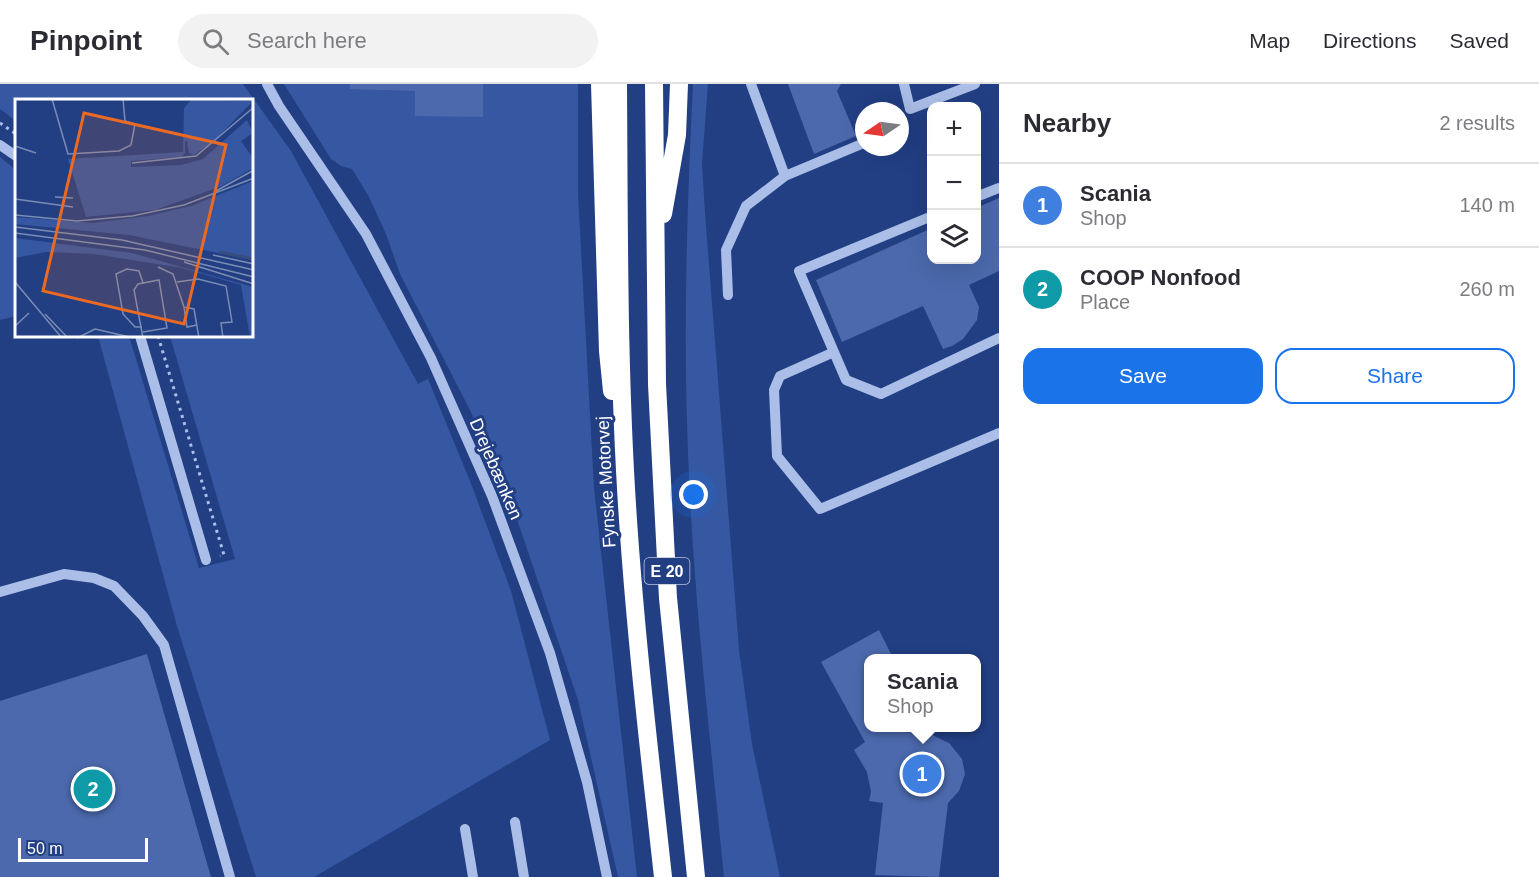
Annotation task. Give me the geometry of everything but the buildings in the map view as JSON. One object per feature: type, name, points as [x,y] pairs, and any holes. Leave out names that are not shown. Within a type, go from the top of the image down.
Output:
[{"type":"highway","points":[[600,84],[608,351],[628,519]]},
{"type":"highway","name":"Fynske Motorvej","points":[[618,84],[620,324],[628,519],[643,691],[663,877]]},
{"type":"highway","name":"E 20","points":[[654,84],[657,384],[668,598],[696,877]]},
{"type":"highway","points":[[655,263],[676,135],[680,84]]},
{"type":"street","name":"Drejebænken","points":[[259,84],[279,106]]},
{"type":"street","name":"Drejebænken","points":[[267,84],[279,106],[366,234],[430,358],[492,496],[550,653],[587,782],[607,877]]},
{"type":"street","points":[[751,84],[784,176]]},
{"type":"street","points":[[904,84],[905,102]]},
{"type":"street","points":[[909,109],[975,84]]},
{"type":"street","points":[[0,145],[15,155]]},
{"type":"street","points":[[728,295],[726,250],[746,206],[784,176],[855,147]]},
{"type":"street","points":[[981,195],[999,188]]},
{"type":"street","points":[[927,218],[799,270],[846,380],[881,394],[999,338]]},
{"type":"street","points":[[141,338],[206,560]]},
{"type":"street","points":[[834,352],[780,376],[774,390],[777,456],[820,509],[999,433]]},
{"type":"street","points":[[0,592],[64,574],[94,578],[114,586],[142,616],[164,645],[230,877]]},
{"type":"street","points":[[515,822],[521,877]]},
{"type":"street","points":[[465,829],[473,877]]},
{"type":"path","points":[[0,123],[15,133]]},
{"type":"path","points":[[159,338],[224,555],[206,560]]},
{"type":"shaded area","points":[[0,84],[243,84],[254,99],[15,99],[15,120],[0,109]]},
{"type":"shaded area","points":[[284,84],[578,84],[578,194],[594,488],[637,877],[618,877],[578,700],[518,522],[471,412],[400,274],[386,234],[368,195],[352,169],[341,166],[331,159]]},
{"type":"shaded area","points":[[693,84],[708,84],[702,164],[739,650],[752,744],[780,877],[724,877],[690,505],[686,268]]},
{"type":"shaded area","points":[[254,99],[291,151],[418,384],[428,379],[472,486],[511,591],[550,740],[314,877],[256,877],[177,626],[99,338],[130,338],[199,568],[235,559],[171,338],[254,338]]},
{"type":"shaded area","points":[[0,157],[15,169],[15,316],[0,320]]},
{"type":"place","name":"Scania","points":[[922,774]]},
{"type":"place","name":"COOP Nonfood","points":[[93,789]]}]
